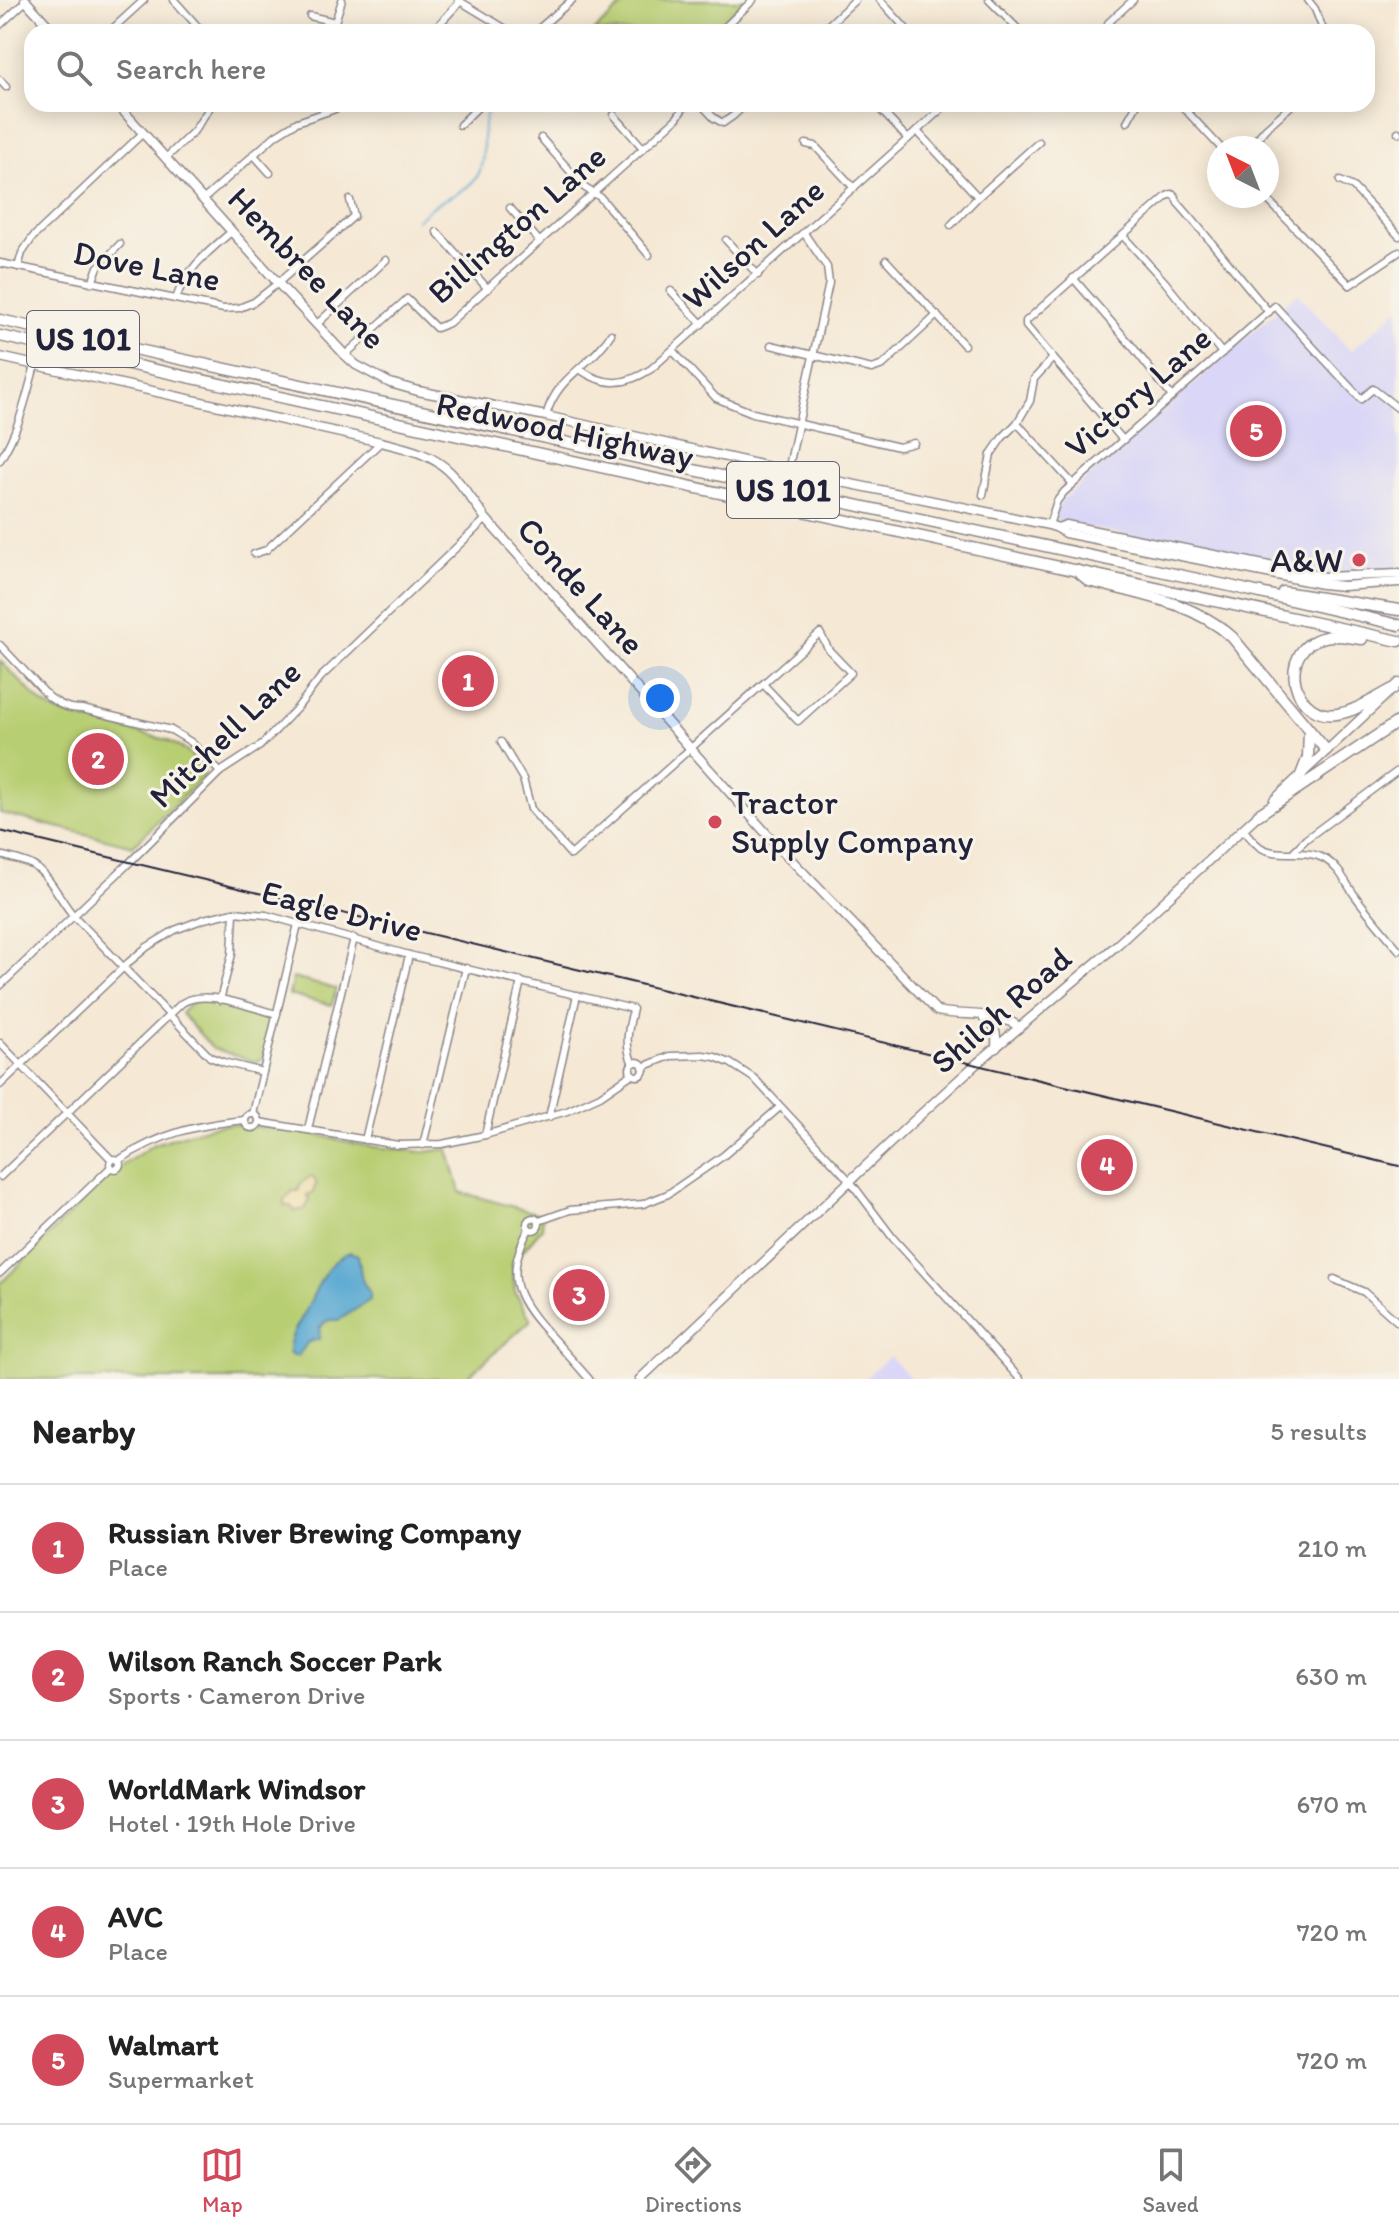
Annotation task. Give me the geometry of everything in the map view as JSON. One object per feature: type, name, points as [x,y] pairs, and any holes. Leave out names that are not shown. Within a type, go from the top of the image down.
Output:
[{"type":"highway","name":"Redwood Highway","points":[[0,320],[1399,625]]},
{"type":"highway","name":"Redwood Highway","points":[[0,336],[1399,642]]},
{"type":"highway","points":[[1075,569],[1089,581],[1189,609],[1219,625],[1326,750]]},
{"type":"highway","points":[[1230,586],[1399,610]]},
{"type":"highway","points":[[1396,686],[1342,713],[1324,713],[1303,700],[1295,686],[1294,670],[1298,657],[1306,647],[1324,637],[1399,642]]},
{"type":"highway","points":[[1258,815],[1399,721]]},
{"type":"highway","points":[[1301,775],[1308,757],[1309,730]]},
{"type":"street","points":[[0,25],[26,0],[47,24]]},
{"type":"street","points":[[118,24],[144,0]]},
{"type":"street","points":[[174,0],[195,24]]},
{"type":"street","points":[[310,16],[335,22],[342,0]]},
{"type":"street","points":[[544,24],[572,0]]},
{"type":"street","points":[[728,24],[753,0]]},
{"type":"street","points":[[830,24],[855,0]]},
{"type":"street","points":[[880,0],[902,24]]},
{"type":"street","points":[[989,0],[1013,24]]},
{"type":"street","points":[[1109,24],[1133,0]]},
{"type":"street","points":[[1308,0],[1321,24]]},
{"type":"street","points":[[439,24],[459,1],[498,24]]},
{"type":"street","points":[[0,80],[6,87]]},
{"type":"street","name":"Hembree Lane","points":[[124,112],[345,355],[356,365],[390,383],[1054,526],[1066,525],[1324,577],[1399,574]]},
{"type":"street","points":[[167,157],[194,131],[207,112]]},
{"type":"street","points":[[204,199],[276,135],[297,122],[326,112]]},
{"type":"street","points":[[460,125],[473,112]]},
{"type":"street","name":"Billington Lane","points":[[345,355],[407,299],[436,328],[449,323],[681,112]]},
{"type":"street","points":[[708,112],[723,123],[737,112]]},
{"type":"street","points":[[883,112],[908,139]]},
{"type":"street","name":"Wilson Lane","points":[[579,369],[603,382],[624,382],[639,377],[673,351],[938,112]]},
{"type":"street","points":[[1127,122],[1133,112]]},
{"type":"street","points":[[1187,112],[1210,136]]},
{"type":"street","points":[[1259,136],[1284,112]]},
{"type":"street","points":[[614,115],[643,148]]},
{"type":"street","points":[[917,131],[978,197]]},
{"type":"street","points":[[18,267],[22,253],[33,237],[143,133]]},
{"type":"street","points":[[541,138],[593,194],[600,197],[649,255]]},
{"type":"street","points":[[951,225],[1039,142]]},
{"type":"street","points":[[806,144],[815,146],[854,188]]},
{"type":"street","points":[[253,154],[270,173]]},
{"type":"street","points":[[1340,181],[1353,187],[1399,236]]},
{"type":"street","points":[[1123,440],[1026,326],[1026,321],[1164,198],[1172,194],[1175,196],[1269,312]]},
{"type":"street","name":"Dove Lane","points":[[0,263],[224,309],[239,308],[254,302],[278,283],[354,216],[350,200]]},
{"type":"street","points":[[510,208],[540,242]]},
{"type":"street","points":[[1276,208],[1350,285],[1399,252]]},
{"type":"street","points":[[176,299],[194,267],[231,232]]},
{"type":"street","points":[[437,232],[488,289]]},
{"type":"street","points":[[788,471],[829,283],[827,267],[804,233]]},
{"type":"street","points":[[1123,236],[1222,353]]},
{"type":"street","points":[[726,240],[758,275]]},
{"type":"street","points":[[92,283],[98,267],[120,244]]},
{"type":"street","points":[[316,325],[386,260]]},
{"type":"street","points":[[886,260],[964,345]]},
{"type":"street","points":[[1073,278],[1172,397]]},
{"type":"street","points":[[671,291],[702,324]]},
{"type":"street","name":"Victory Lane","points":[[1054,526],[1057,501],[1073,484],[1275,306],[1361,399],[1373,389],[1399,409]]},
{"type":"street","points":[[771,345],[872,369],[883,365],[937,315]]},
{"type":"street","points":[[546,416],[554,393],[603,347],[611,334]]},
{"type":"street","points":[[673,351],[716,398],[753,413],[899,447],[914,443]]},
{"type":"street","name":"Conde Lane","points":[[0,357],[408,448],[439,463],[820,892],[937,1011],[1001,1018],[1019,1027]]},
{"type":"street","points":[[983,495],[991,454],[1017,423],[1030,401],[1034,379],[1053,358]]},
{"type":"street","points":[[0,460],[23,412],[35,365]]},
{"type":"street","points":[[1017,423],[1073,484]]},
{"type":"street","points":[[254,554],[266,550],[381,442]]},
{"type":"street","name":"Mitchell Lane","points":[[0,986],[220,772],[268,738],[321,677],[486,519]]},
{"type":"street","name":"Hembree Lane","points":[[1054,526],[1065,533],[1322,584],[1343,586],[1399,582]]},
{"type":"street","points":[[501,742],[523,779],[531,809],[571,855],[820,633],[829,650],[851,673],[798,721],[763,684]]},
{"type":"street","points":[[0,645],[58,704],[69,709],[82,709],[171,730],[191,742],[220,772]]},
{"type":"street","name":"Shiloh Road","points":[[640,1379],[909,1125],[1127,936],[1396,686]]},
{"type":"street","points":[[1294,851],[1399,770]]},
{"type":"street","points":[[1243,829],[1263,849],[1294,851],[1321,857],[1332,863],[1399,949]]},
{"type":"street","points":[[0,855],[31,864],[47,879],[73,915],[210,1057],[263,1072]]},
{"type":"street","points":[[220,1000],[232,954],[234,912]]},
{"type":"street","name":"Eagle Drive","points":[[0,1085],[147,947],[175,930],[234,912],[266,915],[409,955],[633,1009],[626,1036],[633,1064]]},
{"type":"street","points":[[253,1114],[298,924]]},
{"type":"street","points":[[308,1129],[354,938]]},
{"type":"street","points":[[365,1140],[409,955]]},
{"type":"street","points":[[423,1145],[466,968]]},
{"type":"street","points":[[485,1135],[521,981]]},
{"type":"street","points":[[549,1117],[577,995]]},
{"type":"street","points":[[0,1177],[182,1003],[197,996],[277,1014]]},
{"type":"street","points":[[980,1017],[993,1026],[996,1048]]},
{"type":"street","points":[[0,1043],[114,1162]]},
{"type":"street","points":[[643,1067],[670,1056],[691,1054],[715,1057],[755,1079],[850,1181],[893,1238],[1020,1379]]},
{"type":"street","points":[[632,1074],[633,1064],[643,1067]]},
{"type":"street","points":[[259,1122],[398,1145],[452,1143],[549,1117],[600,1096],[632,1074],[640,1076],[643,1067]]},
{"type":"street","points":[[589,1379],[531,1314],[518,1292],[516,1261],[529,1229],[528,1219],[534,1217],[539,1221],[570,1210],[643,1204],[668,1194],[723,1156],[780,1107]]},
{"type":"street","points":[[253,1114],[259,1122]]},
{"type":"street","points":[[253,1114],[248,1115],[246,1125],[250,1128],[259,1122]]},
{"type":"street","points":[[0,1273],[114,1162],[172,1133],[204,1124],[245,1120]]},
{"type":"street","points":[[1334,1279],[1364,1292],[1399,1323]]},
{"type":"shaded area","points":[[1297,293],[1351,351],[1399,308],[1399,570],[1318,574],[1235,554],[1058,522],[1054,515],[1062,500]]},
{"type":"shaded area","points":[[890,1356],[911,1379],[864,1379]]},
{"type":"green space","points":[[629,0],[745,0],[720,24],[602,24]]},
{"type":"green space","points":[[0,661],[43,704],[57,712],[167,740],[187,751],[204,768],[204,776],[133,846],[0,813]]},
{"type":"green space","points":[[293,978],[336,989],[332,1005],[289,995]]},
{"type":"green space","points":[[207,1001],[266,1014],[271,1022],[263,1058],[256,1062],[212,1048],[181,1013],[190,1004]]},
{"type":"green space","points":[[231,1124],[304,1132],[366,1146],[423,1152],[448,1149],[460,1192],[543,1215],[542,1228],[512,1264],[515,1292],[531,1320],[465,1379],[0,1379],[0,1284],[110,1174],[154,1144],[209,1127]]},
{"type":"sand","points":[[310,1177],[317,1185],[314,1192],[307,1195],[310,1200],[305,1209],[295,1211],[290,1206],[284,1206],[284,1200],[293,1191],[298,1191],[301,1183]]},
{"type":"water","points":[[350,1252],[358,1255],[370,1300],[339,1320],[325,1322],[320,1328],[319,1339],[308,1342],[298,1356],[293,1356],[289,1353],[292,1337],[318,1286],[334,1262]]},
{"type":"waterway","points":[[417,220],[432,207],[464,189],[479,173],[487,112]]},
{"type":"railway","points":[[0,831],[1399,1166]]},
{"type":"place","name":"Walmart","points":[[1256,431]]},
{"type":"place","name":"A&W","points":[[1359,560]]},
{"type":"place","name":"Russian River Brewing Company","points":[[468,681]]},
{"type":"place","name":"Wilson Ranch Soccer Park","points":[[98,759]]},
{"type":"place","name":"Tractor Supply Company","points":[[715,822]]},
{"type":"place","name":"AVC","points":[[1107,1165]]},
{"type":"place","name":"WorldMark Windsor","points":[[579,1295]]}]
